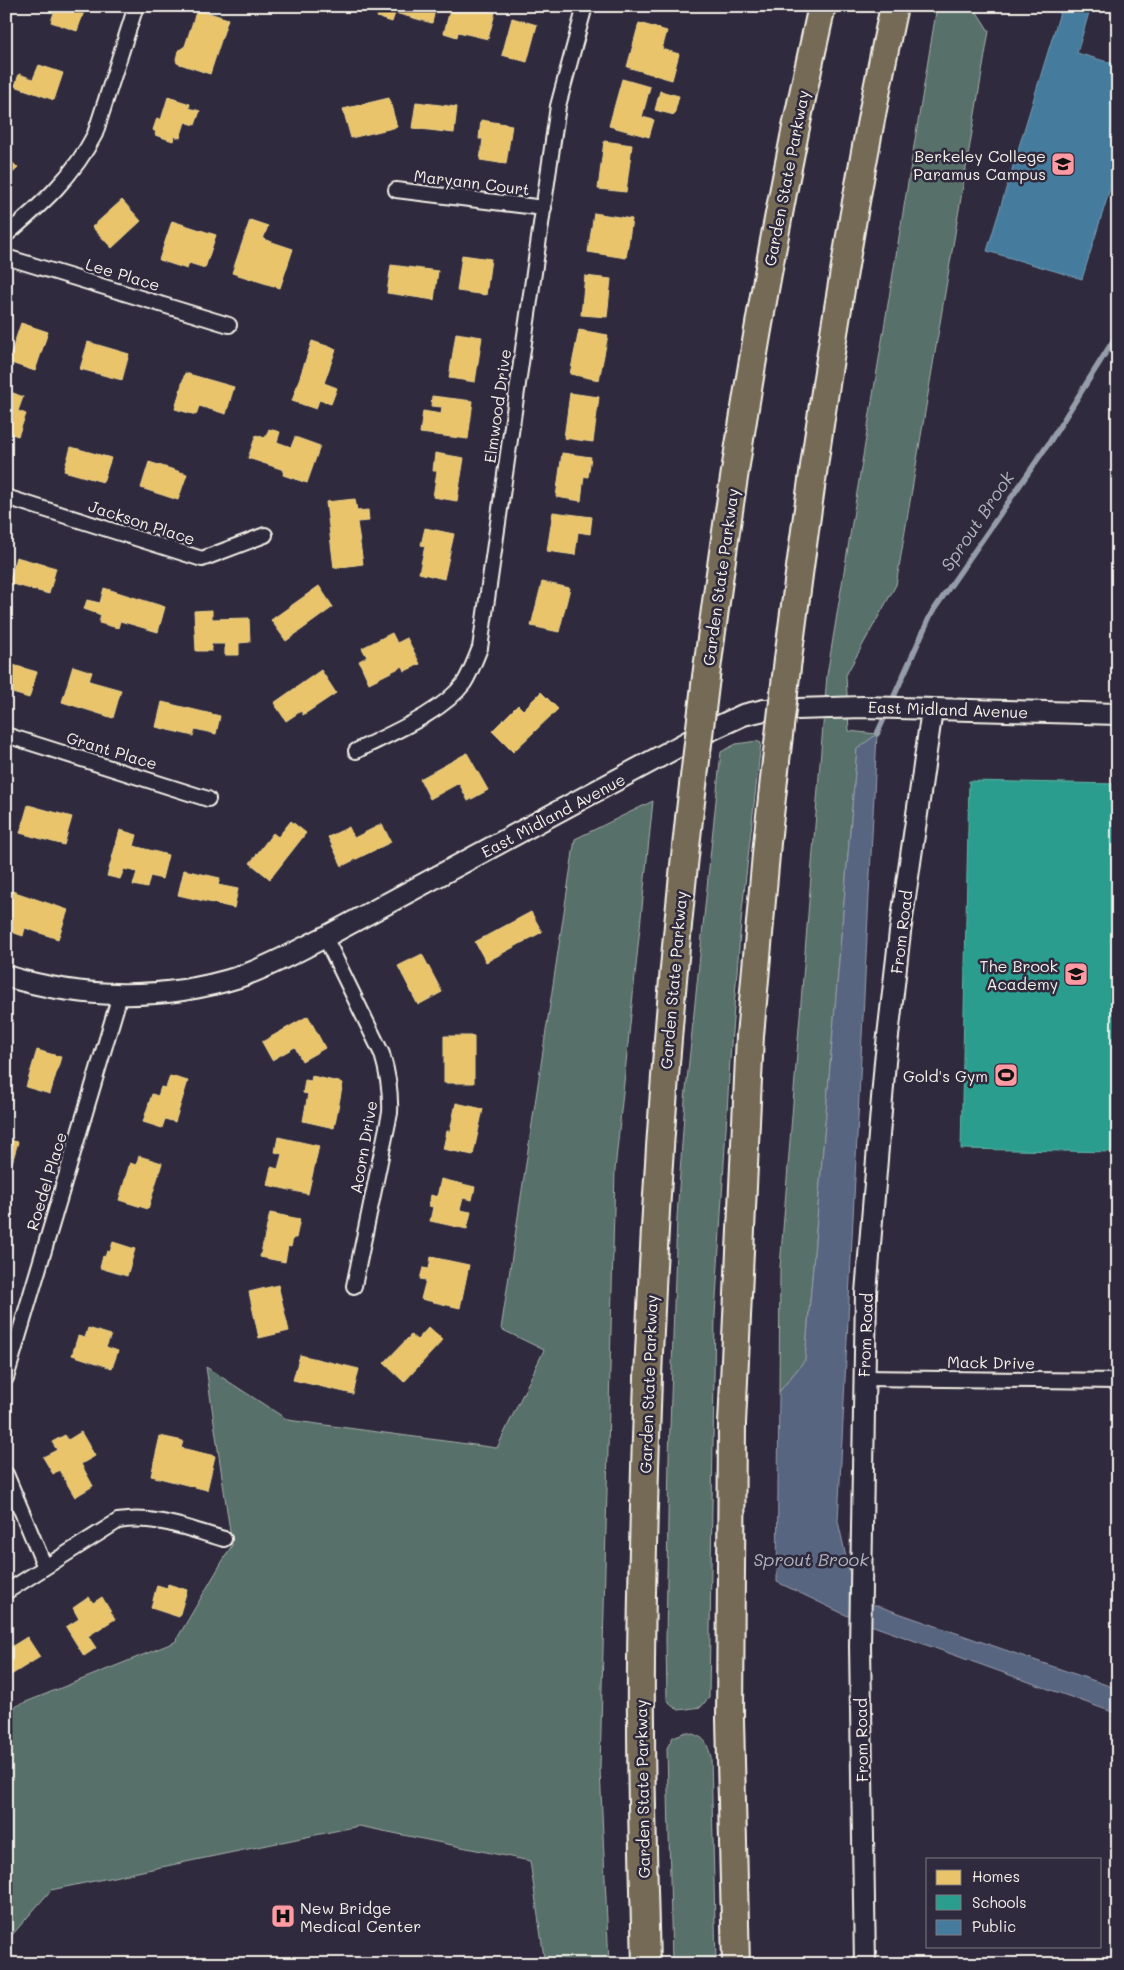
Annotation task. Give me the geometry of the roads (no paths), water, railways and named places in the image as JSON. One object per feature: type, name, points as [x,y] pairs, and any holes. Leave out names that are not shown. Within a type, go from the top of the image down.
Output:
[{"type":"highway","name":"Garden State Parkway","points":[[646,1964],[640,1719],[644,1522],[649,1328],[668,1024],[706,677],[740,433],[785,178],[822,6]]},
{"type":"highway","points":[[736,1964],[730,1709],[732,1424],[750,1036],[776,761],[820,415],[840,287],[894,6]]},
{"type":"street","points":[[6,235],[49,198],[71,173],[90,145],[136,6]]},
{"type":"street","name":"Elmwood Drive","points":[[356,751],[437,708],[449,699],[463,684],[473,667],[480,648],[558,106],[585,6]]},
{"type":"street","name":"Maryann Court","points":[[396,190],[544,208]]},
{"type":"street","name":"Lee Place","points":[[6,257],[229,325]]},
{"type":"street","name":"Jackson Place","points":[[6,497],[202,559],[265,536]]},
{"type":"street","name":"East Midland Avenue","points":[[6,976],[83,993],[120,995],[168,992],[201,987],[239,976],[276,962],[326,937],[702,734],[743,715],[764,710],[857,707],[1118,714]]},
{"type":"street","name":"From Road","points":[[865,1964],[860,1586],[863,1378],[870,1223],[885,1062],[900,932],[932,710]]},
{"type":"street","name":"Grant Place","points":[[6,736],[208,799]]},
{"type":"street","name":"Acorn Drive","points":[[326,937],[382,1054],[388,1073],[390,1113],[354,1286]]},
{"type":"street","name":"Roedel Place","points":[[7,1375],[120,995]]},
{"type":"street","name":"Mack Drive","points":[[863,1378],[1118,1381]]},
{"type":"street","points":[[6,1474],[44,1567]]},
{"type":"street","points":[[6,1592],[118,1521],[137,1518],[155,1520],[224,1539]]},
{"type":"water","name":"Sprout Brook","points":[[877,734],[838,1521],[855,1598],[1118,1689],[1118,1714],[854,1619],[777,1582],[779,1392],[805,1360],[857,749]]},
{"type":"waterway","name":"Sprout Brook","points":[[891,703],[931,614],[1049,443],[1118,333]]},
{"type":"waterway","name":"Sprout Brook","points":[[877,734],[887,712]]},
{"type":"place","name":"Berkeley College Paramus Campus","points":[[1063,164]]},
{"type":"place","name":"The Brook Academy","points":[[1076,974]]},
{"type":"place","name":"Gold's Gym","points":[[1006,1075]]},
{"type":"place","name":"New Bridge Medical Center","points":[[283,1916]]}]
